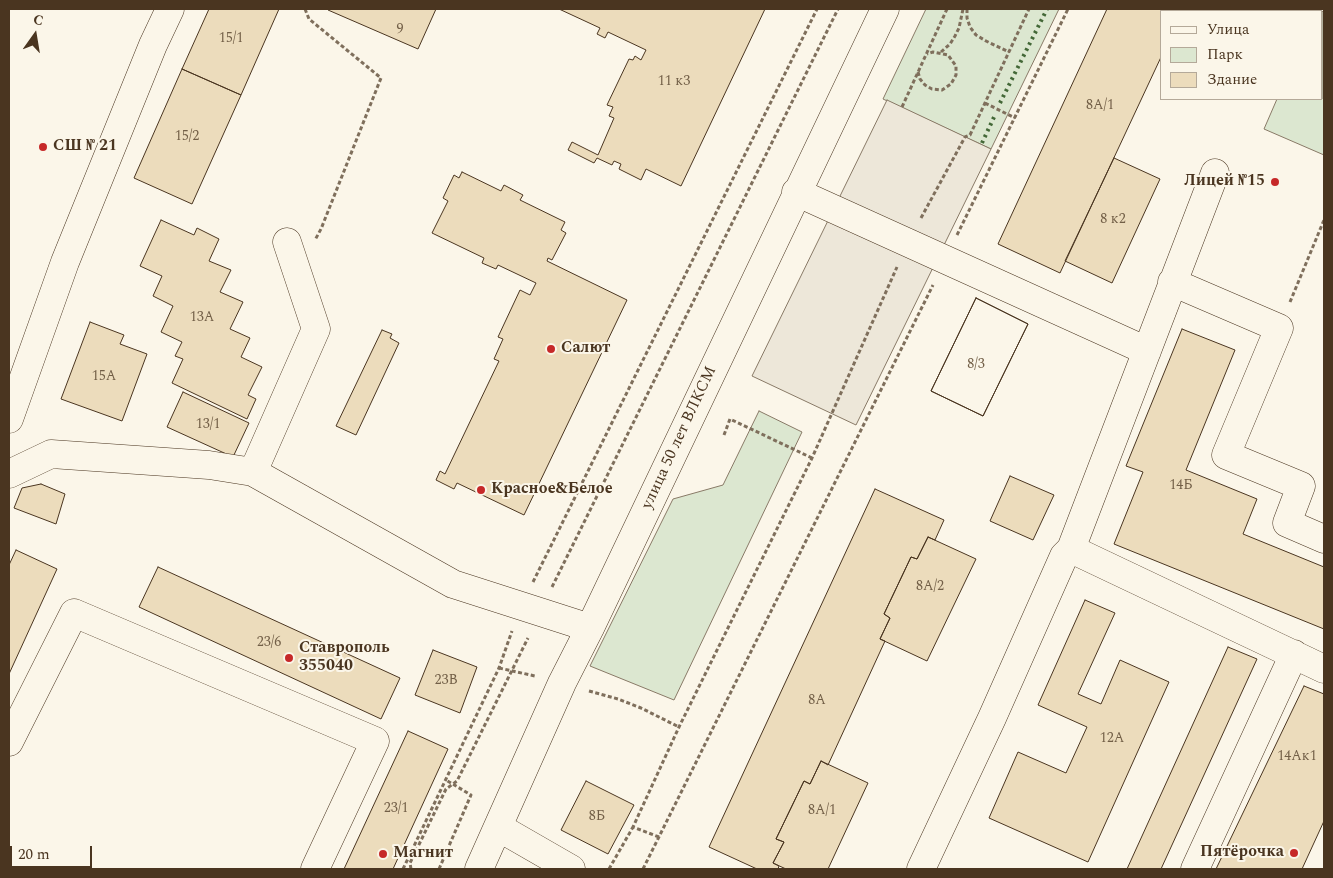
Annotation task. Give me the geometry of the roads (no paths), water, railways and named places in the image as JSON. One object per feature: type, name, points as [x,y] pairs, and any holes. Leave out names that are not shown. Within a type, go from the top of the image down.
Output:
[{"type":"street","points":[[9,419],[66,262],[153,45],[170,9]]},
{"type":"street","name":"улица 50 лет ВЛКСМ","points":[[479,869],[562,683],[885,9]]},
{"type":"street","points":[[921,869],[992,718],[1064,556],[1071,549],[1215,173]]},
{"type":"street","points":[[796,192],[1147,351]]},
{"type":"street","points":[[253,472],[316,329],[287,242]]},
{"type":"street","points":[[1172,282],[1279,328],[1226,454],[1301,486],[1287,523],[1324,539]]},
{"type":"street","points":[[9,474],[51,454],[209,465],[253,472],[453,584],[590,628]]},
{"type":"street","points":[[1071,549],[1324,669]]},
{"type":"street","points":[[9,742],[74,613],[375,741],[314,869]]},
{"type":"street","points":[[1194,869],[1294,654]]},
{"type":"street","points":[[498,827],[572,869]]},
{"type":"place","name":"СШ № 21","points":[[43,147]]},
{"type":"place","name":"Лицей №15","points":[[1275,182]]},
{"type":"place","name":"Салют","points":[[551,349]]},
{"type":"place","name":"Красное&Белое","points":[[481,490]]},
{"type":"place","name":"Ставрополь 355040","points":[[289,658]]},
{"type":"place","name":"Пятёрочка","points":[[1294,853]]},
{"type":"place","name":"Магнит","points":[[383,854]]}]
